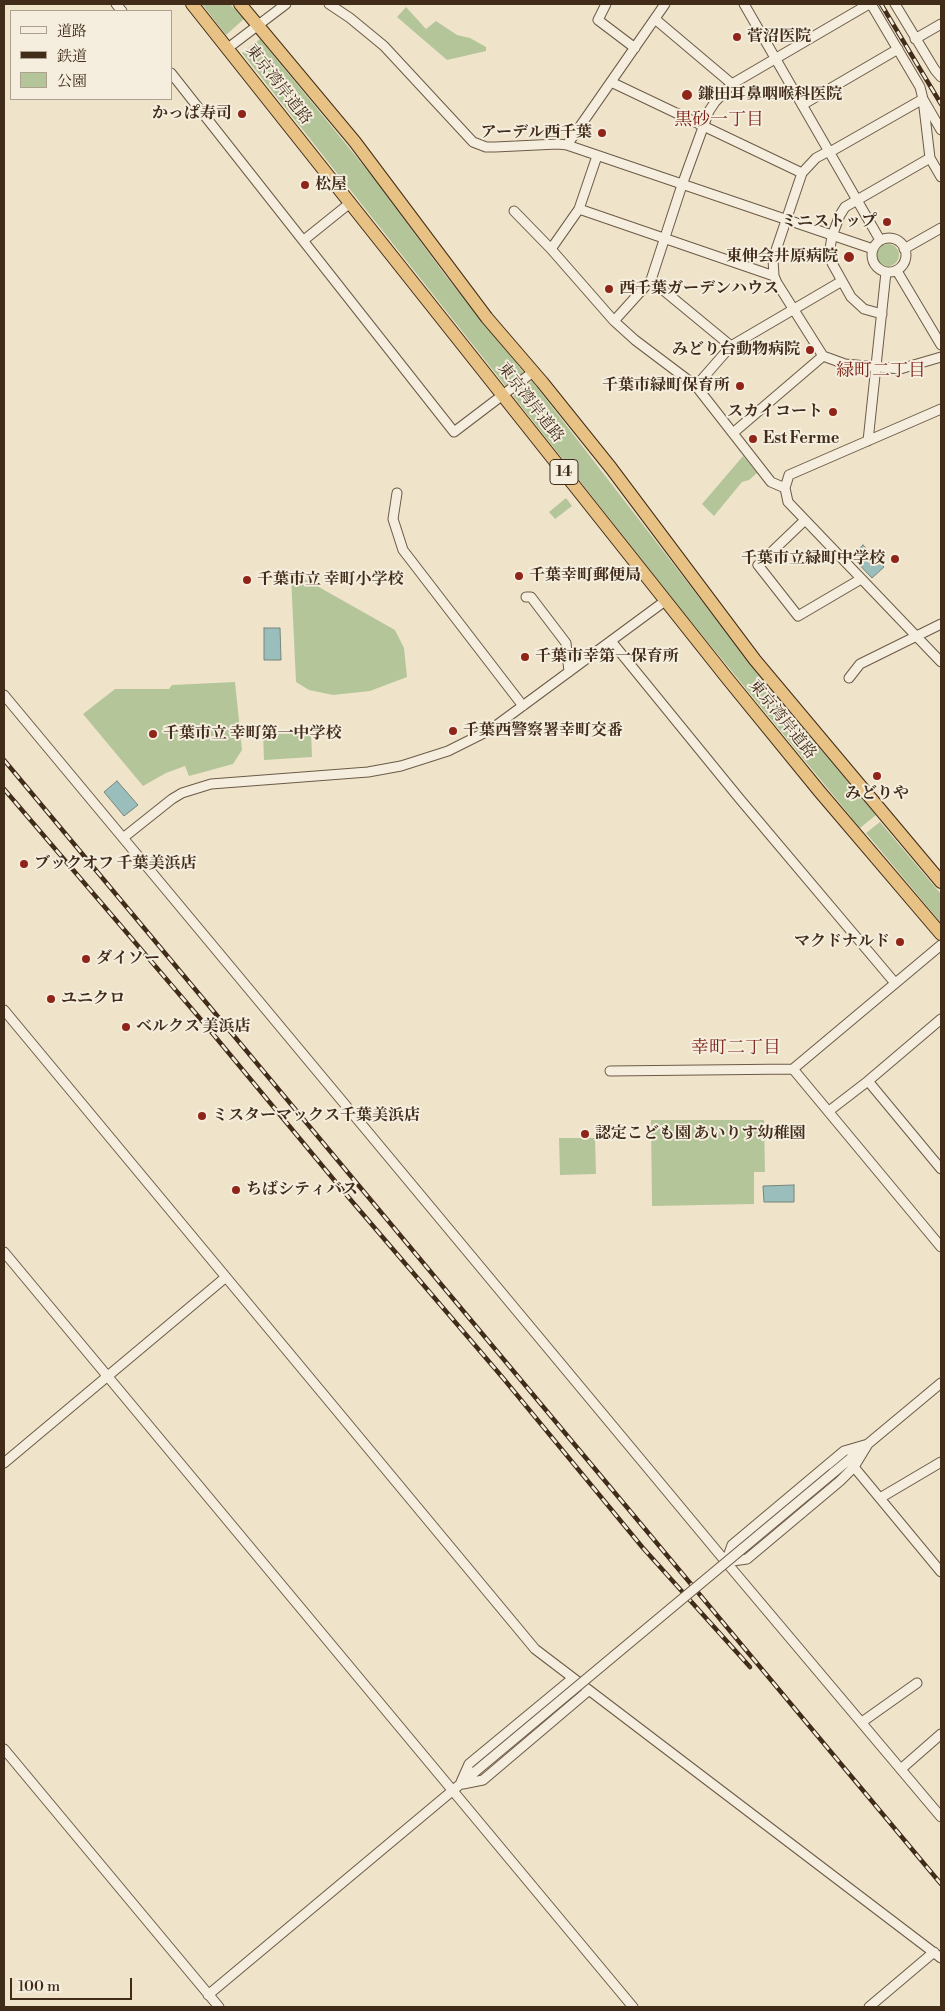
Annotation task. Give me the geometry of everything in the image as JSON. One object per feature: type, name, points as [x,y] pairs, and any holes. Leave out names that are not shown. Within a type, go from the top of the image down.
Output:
[{"type":"highway","name":"東京湾岸道路","points":[[192,4],[665,600],[820,792],[941,934]]},
{"type":"highway","name":"東京湾岸道路","points":[[240,4],[390,186],[459,283],[611,468],[755,660],[941,882]]},
{"type":"street","points":[[228,48],[286,4]]},
{"type":"street","points":[[329,4],[350,18],[384,46],[473,142],[486,147],[567,145],[872,249]]},
{"type":"street","points":[[567,145],[665,4]]},
{"type":"street","points":[[614,321],[651,280],[682,185],[715,102],[732,84],[870,4],[920,87],[930,158],[941,177]]},
{"type":"street","points":[[895,4],[915,39],[941,77]]},
{"type":"street","points":[[604,5],[598,20],[634,48]]},
{"type":"street","points":[[748,5],[775,59],[880,240]]},
{"type":"street","points":[[656,18],[732,84]]},
{"type":"street","points":[[915,39],[941,24]]},
{"type":"street","points":[[802,105],[898,49]]},
{"type":"street","points":[[172,74],[454,432],[504,396],[533,372]]},
{"type":"street","points":[[611,82],[802,173]]},
{"type":"street","points":[[923,99],[941,130]]},
{"type":"street","points":[[923,99],[816,158],[802,173],[773,259],[774,276],[823,356],[845,364],[900,369],[941,357]]},
{"type":"street","points":[[551,249],[579,209],[597,156]]},
{"type":"street","points":[[882,314],[864,309],[857,303],[842,281],[830,256],[832,236],[840,214],[845,207],[930,158]]},
{"type":"street","points":[[304,240],[350,203]]},
{"type":"street","points":[[579,209],[774,276]]},
{"type":"street","points":[[514,211],[551,249],[614,321],[635,340],[696,386],[771,482],[785,488]]},
{"type":"street","points":[[904,249],[941,228]]},
{"type":"street","points":[[886,238],[897,240],[904,249],[905,259],[897,271],[886,272],[877,268],[874,264],[872,249],[880,240],[886,238]]},
{"type":"street","points":[[897,271],[941,345]]},
{"type":"street","points":[[868,441],[886,272]]},
{"type":"street","points":[[651,280],[731,346]]},
{"type":"street","points":[[696,386],[731,346],[842,281]]},
{"type":"street","points":[[733,433],[823,356]]},
{"type":"street","points":[[941,410],[790,476],[785,488],[788,502],[941,662]]},
{"type":"street","points":[[397,493],[393,519],[403,550],[523,706]]},
{"type":"street","points":[[805,520],[758,565],[798,616],[861,578]]},
{"type":"street","points":[[526,597],[531,597],[566,643],[569,672]]},
{"type":"street","points":[[123,838],[172,799],[193,790],[224,782],[342,775],[401,766],[444,753],[490,730],[665,600]]},
{"type":"street","points":[[849,678],[860,664],[941,624]]},
{"type":"street","points":[[611,641],[739,798],[895,984]]},
{"type":"street","points":[[4,695],[726,1562],[941,1817]]},
{"type":"street","points":[[610,1071],[793,1069],[941,945]]},
{"type":"street","points":[[4,1010],[535,1649],[938,1955],[869,2007]]},
{"type":"street","points":[[828,1111],[868,1081],[941,1019]]},
{"type":"street","points":[[793,1069],[941,1247]]},
{"type":"street","points":[[868,1081],[941,1168]]},
{"type":"street","points":[[4,1252],[456,1788],[633,2007]]},
{"type":"street","points":[[4,1463],[226,1277]]},
{"type":"street","points":[[208,1995],[941,1383]]},
{"type":"street","points":[[726,1562],[732,1544],[844,1451],[868,1444]]},
{"type":"street","points":[[726,1562],[747,1559],[840,1481],[854,1467],[868,1444]]},
{"type":"street","points":[[880,1498],[941,1462]]},
{"type":"street","points":[[854,1467],[939,1566]]},
{"type":"street","points":[[456,1788],[469,1764],[573,1678]]},
{"type":"street","points":[[862,1722],[917,1683]]},
{"type":"street","points":[[456,1788],[483,1780],[588,1691]]},
{"type":"street","points":[[901,1769],[941,1734]]},
{"type":"street","points":[[4,1750],[219,2007]]},
{"type":"green space","points":[[202,4],[230,4],[244,19],[226,35]]},
{"type":"green space","points":[[406,7],[426,29],[436,21],[457,35],[470,38],[486,47],[486,51],[447,60],[397,17]]},
{"type":"green space","points":[[260,39],[377,182],[445,275],[525,374],[507,388],[242,53]]},
{"type":"green space","points":[[888,244],[896,247],[899,255],[896,263],[888,266],[880,263],[877,255],[880,247]]},
{"type":"green space","points":[[532,381],[772,692],[876,815],[860,828],[680,608],[513,396]]},
{"type":"green space","points":[[743,456],[757,473],[749,480],[742,482],[714,516],[702,504]]},
{"type":"green space","points":[[566,498],[572,506],[555,519],[549,512]]},
{"type":"green space","points":[[294,573],[395,630],[404,648],[407,677],[370,691],[333,695],[309,690],[296,682],[291,576]]},
{"type":"green space","points":[[235,682],[242,750],[233,764],[189,776],[185,766],[166,773],[143,786],[83,714],[115,689],[169,689],[172,685]]},
{"type":"green space","points":[[311,730],[312,757],[264,760],[263,733]]},
{"type":"green space","points":[[880,822],[941,894],[941,923],[866,833]]},
{"type":"green space","points":[[651,1120],[764,1120],[765,1172],[754,1172],[754,1204],[652,1206]]},
{"type":"green space","points":[[559,1138],[595,1138],[596,1174],[560,1175]]},
{"type":"water","points":[[863,545],[884,567],[872,578],[851,556]]},
{"type":"water","points":[[264,628],[280,628],[281,660],[264,660]]},
{"type":"water","points":[[117,781],[138,805],[124,816],[104,792]]},
{"type":"water","points":[[794,1185],[794,1202],[764,1202],[763,1186]]},
{"type":"railway","points":[[881,4],[941,104]]},
{"type":"railway","points":[[4,760],[941,1884]]},
{"type":"railway","points":[[4,789],[503,1378],[643,1548],[750,1667]]},
{"type":"place","name":"菅沼医院","points":[[737,37]]},
{"type":"place","name":"鎌田耳鼻咽喉科医院","points":[[687,95]]},
{"type":"place","name":"かっぱ寿司","points":[[242,114]]},
{"type":"place","name":"アーデル西千葉","points":[[602,133]]},
{"type":"place","name":"松屋","points":[[305,185]]},
{"type":"place","name":"ミニストップ","points":[[887,222]]},
{"type":"place","name":"東伸会井原病院","points":[[849,257]]},
{"type":"place","name":"西千葉ガーデンハウス","points":[[609,289]]},
{"type":"place","name":"みどり台動物病院","points":[[810,350]]},
{"type":"place","name":"千葉市緑町保育所","points":[[740,386]]},
{"type":"place","name":"スカイコート","points":[[833,412]]},
{"type":"place","name":"Est Ferme","points":[[753,439]]},
{"type":"place","name":"千葉市立緑町中学校","points":[[895,559]]},
{"type":"place","name":"千葉幸町郵便局","points":[[519,576]]},
{"type":"place","name":"千葉市立 幸町小学校","points":[[247,580]]},
{"type":"place","name":"千葉市幸第一保育所","points":[[525,657]]},
{"type":"place","name":"千葉西警察署幸町交番","points":[[453,731]]},
{"type":"place","name":"千葉市立 幸町第一中学校","points":[[153,734]]},
{"type":"place","name":"みどりや","points":[[877,776]]},
{"type":"place","name":"ブックオフ 千葉美浜店","points":[[24,864]]},
{"type":"place","name":"マクドナルド","points":[[900,942]]},
{"type":"place","name":"ダイソー","points":[[86,959]]},
{"type":"place","name":"ユニクロ","points":[[51,999]]},
{"type":"place","name":"ベルクス 美浜店","points":[[126,1027]]},
{"type":"place","name":"ミスターマックス千葉美浜店","points":[[202,1116]]},
{"type":"place","name":"認定こども園 あいりす幼稚園","points":[[585,1134]]},
{"type":"place","name":"ちばシティバス","points":[[236,1190]]},
{"type":"district","name":"黒砂一丁目","points":[[719,121]]},
{"type":"district","name":"緑町二丁目","points":[[881,372]]},
{"type":"district","name":"幸町二丁目","points":[[736,1049]]}]
